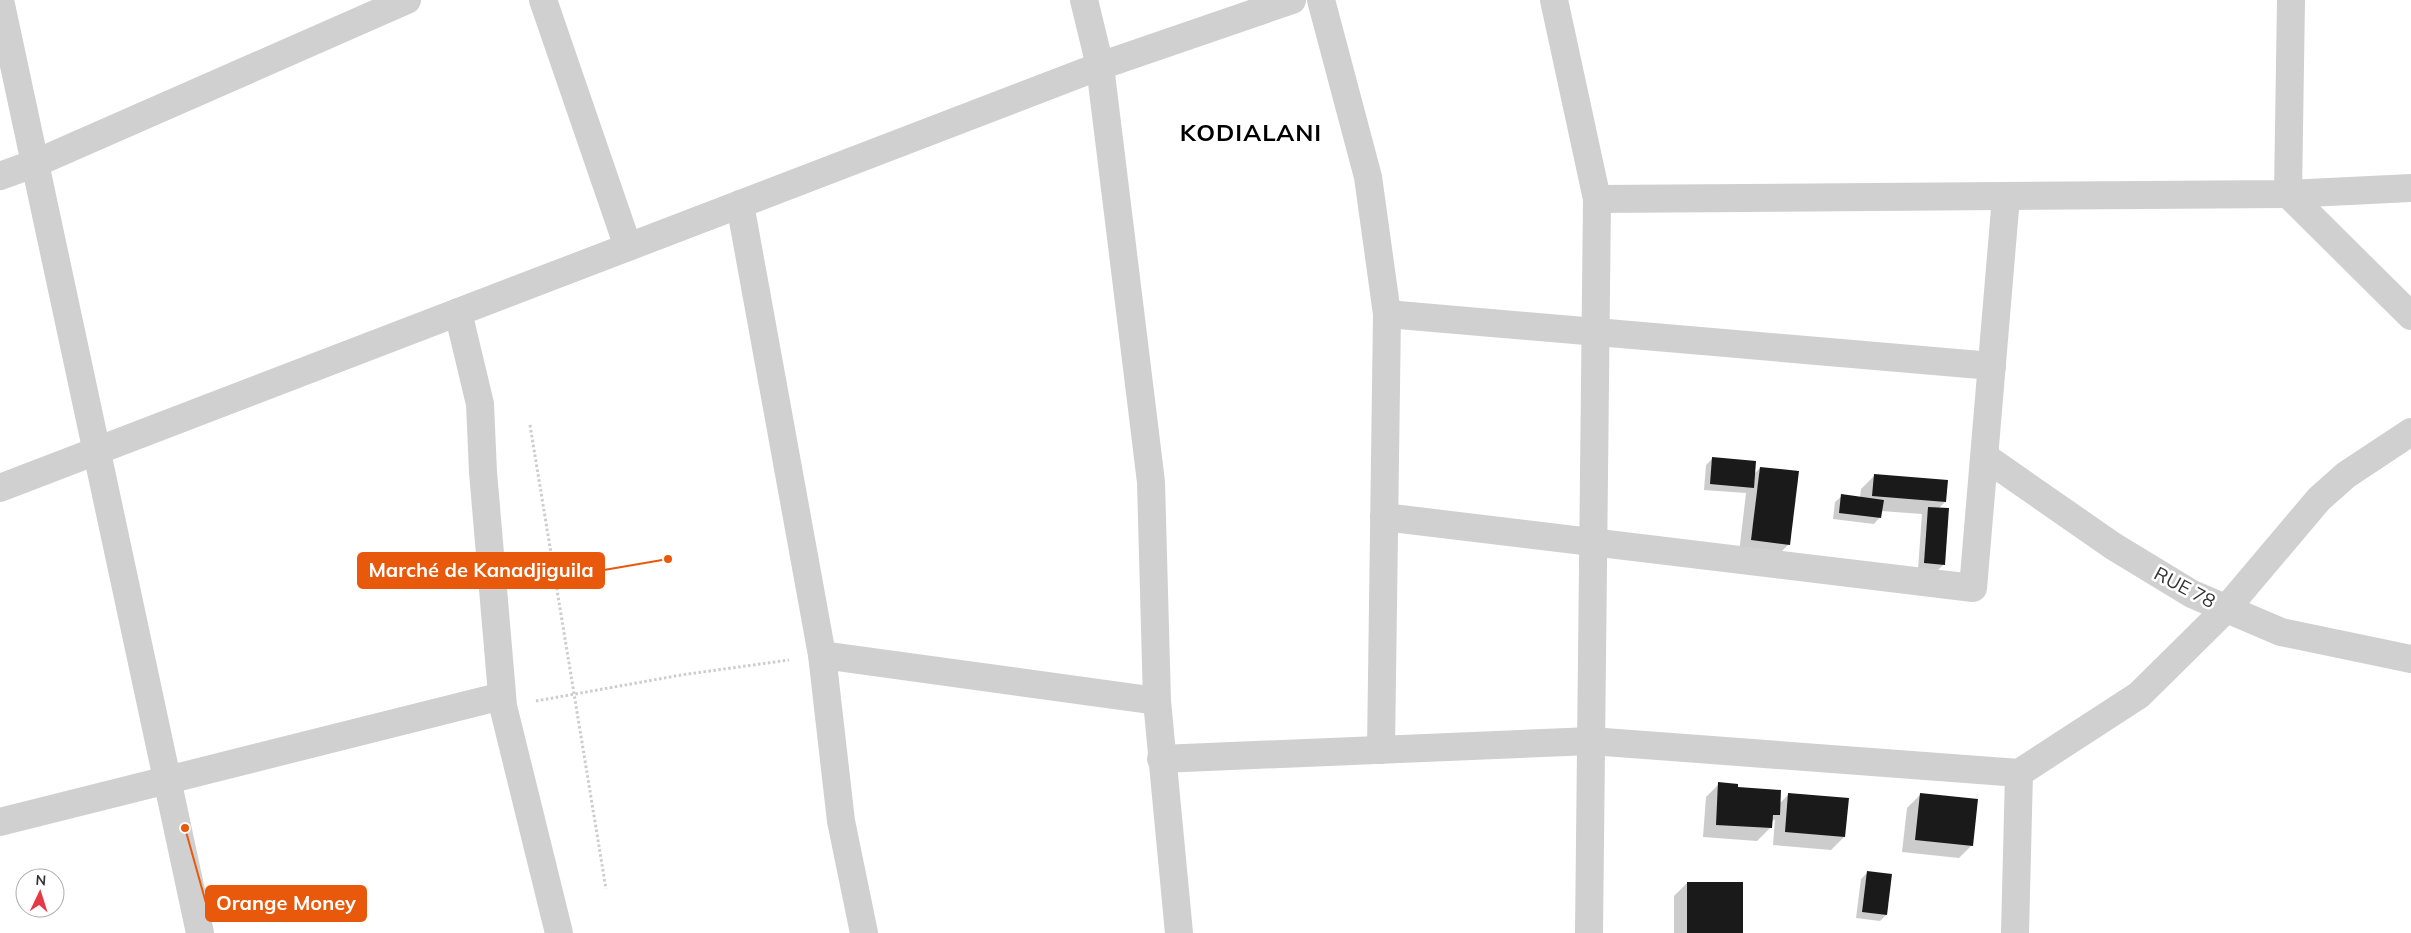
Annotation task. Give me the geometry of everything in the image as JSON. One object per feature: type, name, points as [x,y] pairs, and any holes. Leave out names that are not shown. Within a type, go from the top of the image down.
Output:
[{"type":"street","points":[[0,0],[200,933]]},
{"type":"street","points":[[0,176],[36,163],[408,0]]},
{"type":"street","points":[[543,0],[628,247]]},
{"type":"street","points":[[1084,0],[1100,66],[1151,482],[1157,701],[1179,933]]},
{"type":"street","points":[[0,488],[1100,66],[1292,0]]},
{"type":"street","points":[[1321,0],[1368,177],[1386,314],[1382,750]]},
{"type":"street","points":[[1554,0],[1597,199],[1589,933]]},
{"type":"street","points":[[2291,0],[2288,194],[2411,316]]},
{"type":"street","points":[[1597,199],[2288,194],[2411,188]]},
{"type":"street","points":[[1384,517],[1973,588],[2006,197]]},
{"type":"street","points":[[740,204],[822,655],[841,821],[864,933]]},
{"type":"street","points":[[458,312],[480,404],[483,472],[503,701],[559,933]]},
{"type":"street","points":[[1386,314],[1992,366]]},
{"type":"street","points":[[1161,759],[1592,741],[2019,773],[2139,695],[2226,609],[2319,500],[2346,475],[2411,432]]},
{"type":"street","name":"RUE 78","points":[[1985,457],[2113,546],[2192,594],[2282,632],[2411,660]]},
{"type":"street","points":[[822,655],[1157,701]]},
{"type":"street","points":[[0,822],[168,780],[503,701]]},
{"type":"street","points":[[2015,933],[2019,773]]},
{"type":"path","points":[[530,425],[606,889]]},
{"type":"path","points":[[503,701],[574,694],[822,655]]},
{"type":"building","points":[[1712,457],[1756,461],[1754,488],[1710,484]]},
{"type":"building","points":[[1760,467],[1799,471],[1790,545],[1751,540]]},
{"type":"building","points":[[1874,474],[1948,480],[1946,502],[1872,496]]},
{"type":"building","points":[[1841,494],[1884,500],[1881,518],[1839,513]]},
{"type":"building","points":[[1928,507],[1949,508],[1945,565],[1924,563]]},
{"type":"building","points":[[1718,782],[1738,784],[1738,787],[1781,790],[1780,815],[1773,815],[1772,828],[1716,825]]},
{"type":"building","points":[[1788,793],[1849,798],[1845,837],[1785,832]]},
{"type":"building","points":[[1920,793],[1978,799],[1973,846],[1915,840]]},
{"type":"building","points":[[1867,871],[1892,874],[1887,915],[1862,912]]},
{"type":"building","points":[[1687,882],[1743,882],[1743,933],[1687,933]]},
{"type":"place","name":"Marché de Kanadjiguila","points":[[668,559]]},
{"type":"place","name":"Orange Money","points":[[185,828]]},
{"type":"district","name":"KODIALANI","points":[[1251,132]]}]
